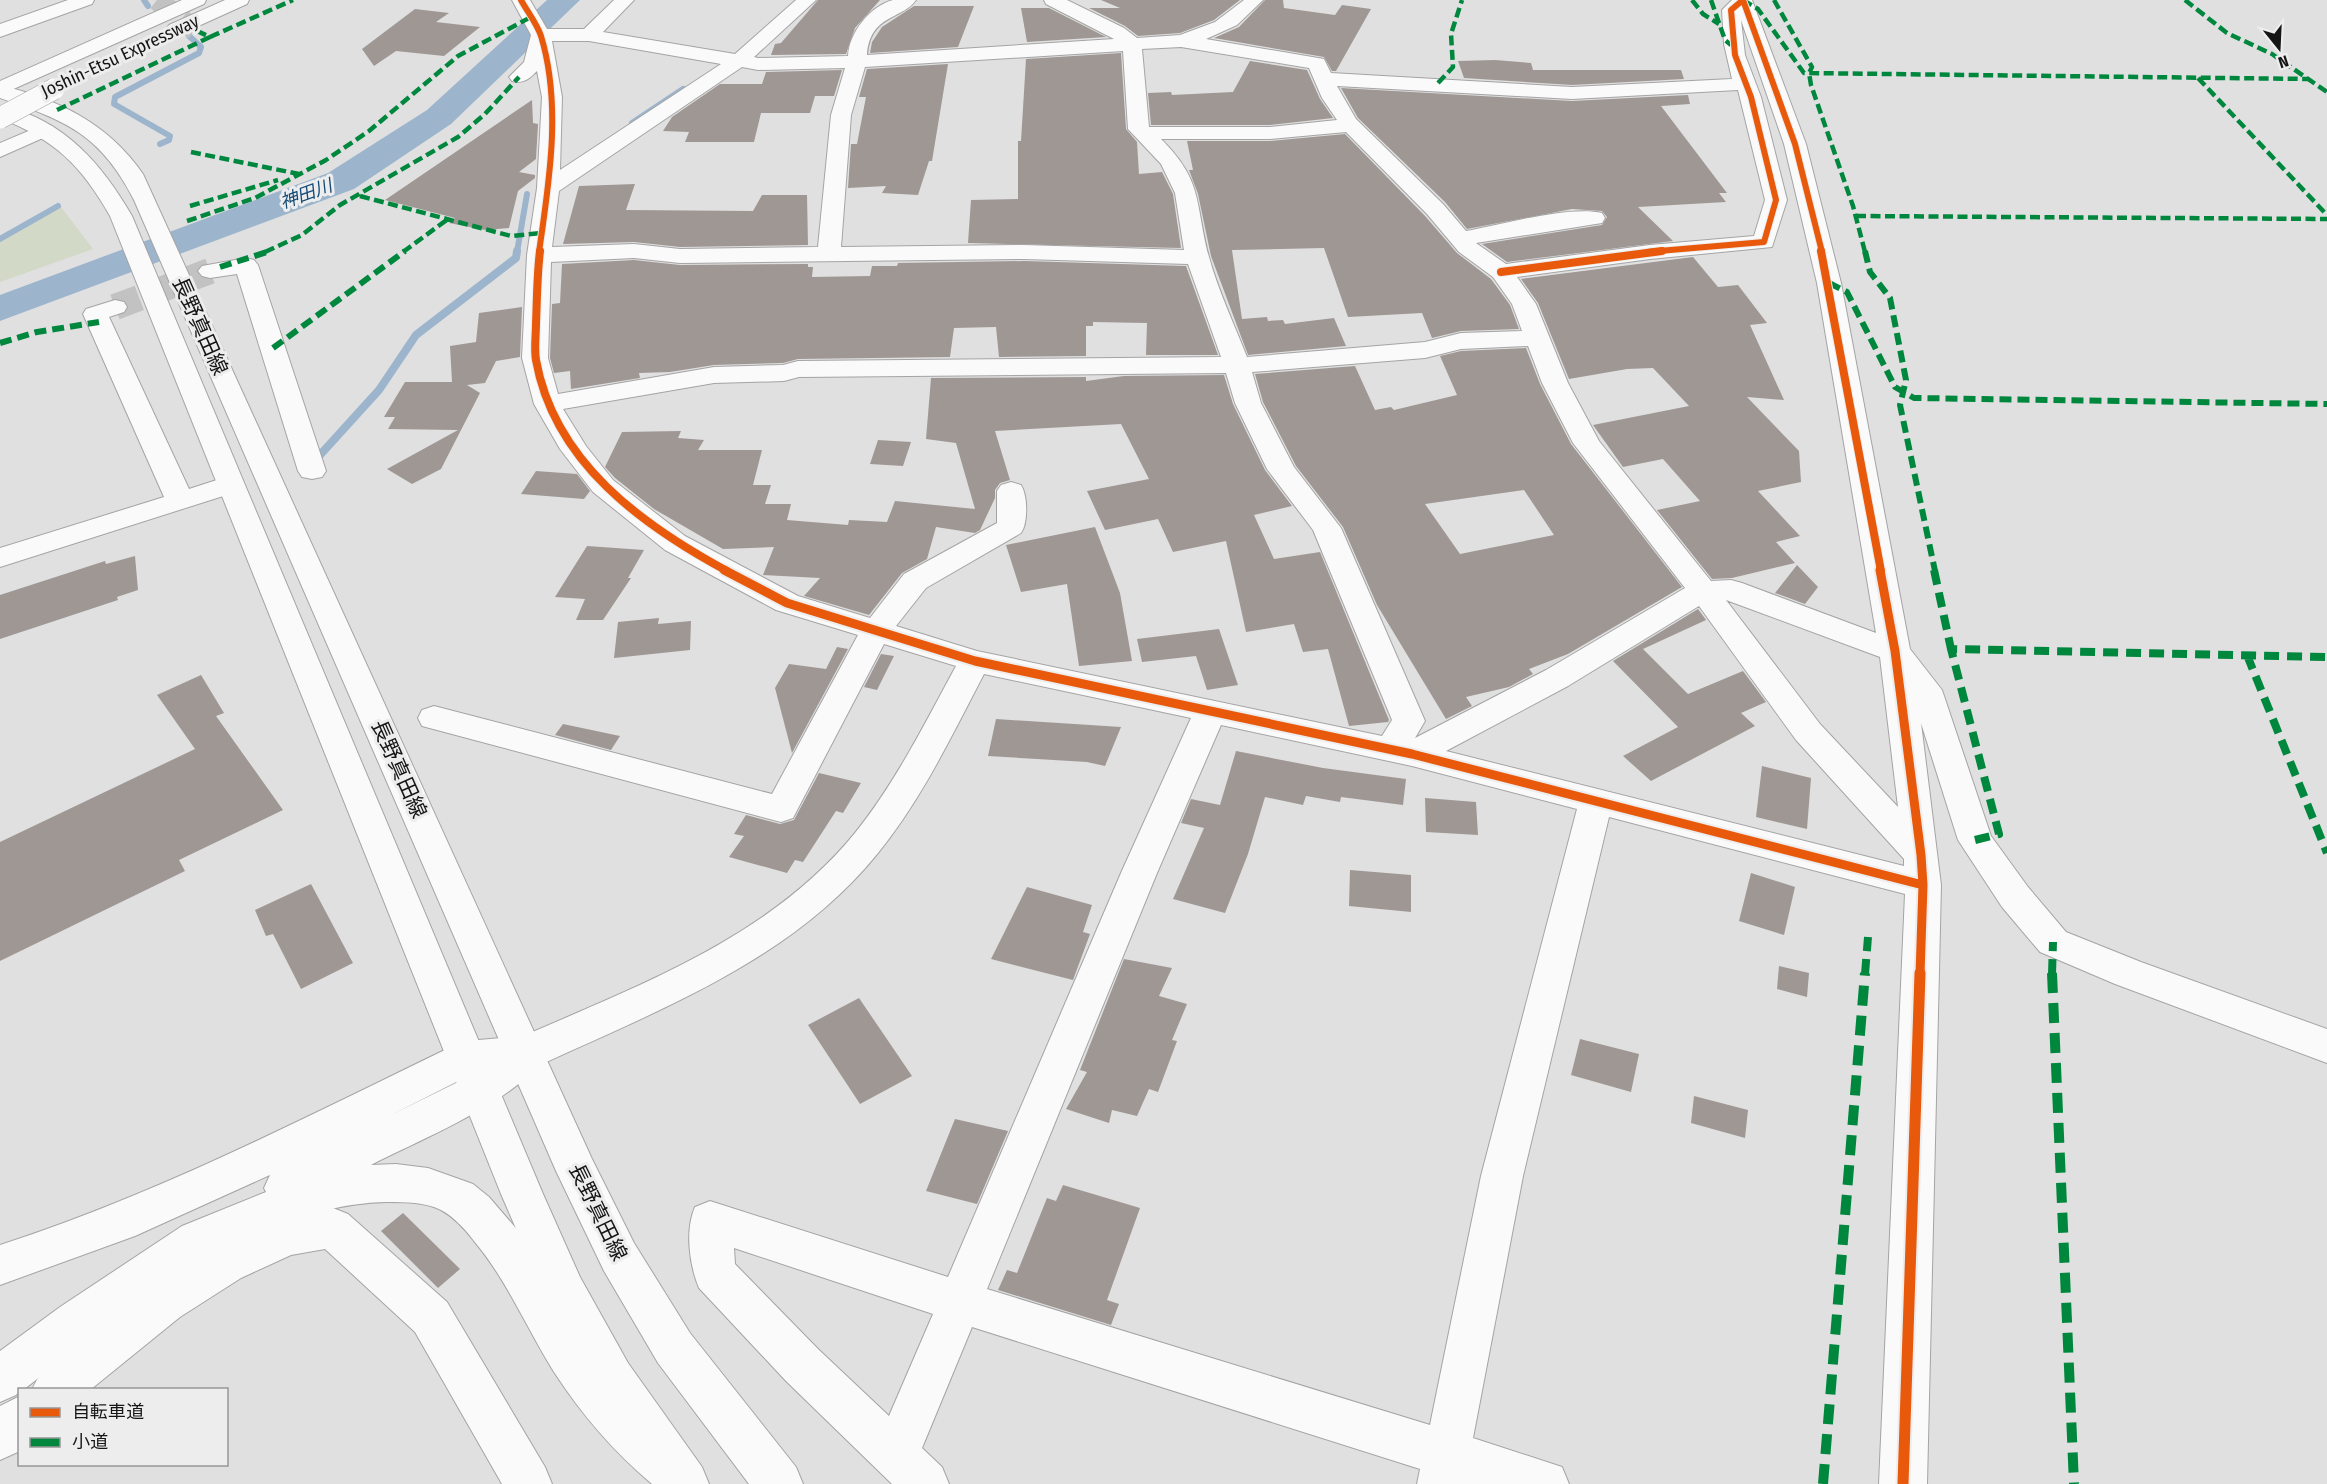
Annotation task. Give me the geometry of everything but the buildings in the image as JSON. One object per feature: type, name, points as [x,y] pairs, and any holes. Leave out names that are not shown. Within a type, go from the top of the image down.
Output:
[{"type":"main road","points":[[0,31],[85,0]]},
{"type":"main road","points":[[0,90],[197,0]]},
{"type":"main road","name":"Joshin-Etsu Expressway","points":[[0,95],[29,78],[205,0]]},
{"type":"main road","name":"Joshin-Etsu Expressway","points":[[0,112],[240,0]]},
{"type":"main road","points":[[521,0],[537,28],[552,97],[548,188],[539,255],[535,358],[547,404],[574,449],[603,486],[675,543],[788,603],[875,632],[975,661],[1402,751],[1596,800],[1922,870]]},
{"type":"main road","points":[[589,35],[625,0]]},
{"type":"main road","points":[[548,188],[741,59],[807,0]]},
{"type":"main road","points":[[829,253],[836,151],[841,115],[857,62],[858,47],[871,22],[880,14],[907,0]]},
{"type":"main road","points":[[1053,0],[1117,32],[1132,44],[1139,129],[1171,161],[1186,193],[1197,256],[1237,365],[1248,403],[1281,469],[1327,528],[1409,721],[1402,751]]},
{"type":"main road","points":[[537,28],[758,63],[857,62],[1181,41],[1211,33],[1242,14],[1254,0]]},
{"type":"main road","points":[[1501,272],[1650,252],[1764,242],[1776,200],[1751,97],[1744,84],[1731,41],[1731,10],[1743,0],[1795,144],[1829,283],[1895,651],[1922,870],[1903,1484]]},
{"type":"main road","points":[[519,77],[533,64],[537,28]]},
{"type":"main road","points":[[1181,41],[1317,63],[1332,98],[1351,126],[1435,209],[1460,239],[1501,272],[1524,304],[1555,383],[1587,443],[1747,647],[1808,732],[1922,870]]},
{"type":"main road","points":[[90,70],[108,60]]},
{"type":"main road","points":[[1325,80],[1392,81],[1521,92],[1572,93],[1744,84]]},
{"type":"main road","points":[[0,118],[59,85]]},
{"type":"main road","name":"長野真田線","points":[[0,90],[64,113],[81,122],[112,145],[135,176],[161,234],[161,275],[229,484],[473,1074],[565,1292],[612,1379],[680,1479]]},
{"type":"main road","name":"長野真田線","points":[[0,112],[45,130],[72,147],[98,175],[121,216],[132,245],[161,275],[526,1053],[619,1257],[674,1348],[779,1484]]},
{"type":"main road","points":[[1143,133],[1270,133],[1351,126]]},
{"type":"main road","points":[[0,151],[45,130]]},
{"type":"main road","points":[[1460,239],[1552,222],[1594,218]]},
{"type":"main road","points":[[539,255],[634,251],[680,256],[1024,252],[1197,256]]},
{"type":"main road","points":[[210,271],[246,265],[312,471]]},
{"type":"main road","points":[[115,307],[95,314],[180,501]]},
{"type":"main road","points":[[547,404],[714,375],[784,373],[798,369],[1237,365],[1425,350],[1461,341],[1538,338]]},
{"type":"main road","points":[[0,558],[229,484]]},
{"type":"main road","points":[[434,718],[781,809],[875,632],[915,581],[1011,527],[1011,491]]},
{"type":"main road","points":[[1402,751],[1557,678],[1702,591],[1731,590],[1895,651],[1926,690],[1975,840],[2015,897],[2053,942],[2128,973],[2327,1046]]},
{"type":"main road","points":[[0,1265],[62,1246],[131,1220],[526,1053],[686,979],[742,950],[791,917],[832,883],[865,846],[896,804],[975,661]]},
{"type":"main road","points":[[1211,710],[1125,906],[1001,1201],[962,1301],[911,1469],[802,1365],[714,1273],[710,1221],[962,1301],[1445,1468],[1545,1484]]},
{"type":"main road","points":[[1445,1468],[1502,1176],[1596,800]]},
{"type":"main road","points":[[0,1379],[76,1322],[178,1252],[473,1074]]},
{"type":"main road","points":[[178,1252],[256,1216],[333,1190],[402,1184],[429,1187],[458,1198],[477,1213],[498,1239],[571,1357],[620,1423],[680,1479]]},
{"type":"main road","points":[[56,1388],[120,1334],[219,1268],[288,1236],[333,1228],[432,1317],[528,1484]]},
{"type":"main road","points":[[0,1437],[18,1421]]},
{"type":"green space","points":[[61,207],[93,249],[0,282],[0,239]]},
{"type":"waterway","points":[[144,0],[148,6]]},
{"type":"waterway","name":"神田川","points":[[0,309],[341,181],[439,117],[565,0]]},
{"type":"waterway","points":[[160,144],[169,140],[170,136],[114,104],[115,97],[199,53],[201,47],[189,36]]},
{"type":"waterway","points":[[632,123],[683,89]]},
{"type":"waterway","points":[[517,252],[527,194]]},
{"type":"waterway","points":[[0,239],[58,206]]},
{"type":"waterway","points":[[320,455],[379,390],[416,335],[516,258],[517,251]]},
{"type":"tunnel","points":[[157,0],[195,30]]},
{"type":"tunnel","points":[[115,307],[210,271]]},
{"type":"marked path","points":[[210,37],[293,0]]},
{"type":"marked path","points":[[1438,83],[1453,67],[1451,34],[1462,0]]},
{"type":"marked path","points":[[1692,0],[1703,14],[1719,24]]},
{"type":"marked path","points":[[1711,0],[1725,40],[1731,45]]},
{"type":"marked path","points":[[1743,0],[1758,9],[1804,73],[2309,79]]},
{"type":"marked path","points":[[1774,0],[1812,67],[1809,73],[1811,85],[1853,206],[1870,272],[1890,298],[1906,380],[1900,405],[1951,649]]},
{"type":"marked path","points":[[2185,0],[2227,33],[2272,54],[2327,92]]},
{"type":"marked path","points":[[187,221],[255,198],[326,160],[369,131],[458,56],[531,17]]},
{"type":"marked path","points":[[57,110],[210,37],[195,30]]},
{"type":"marked path","points":[[220,267],[276,249],[302,235],[340,205],[363,194],[458,137],[485,114],[519,77]]},
{"type":"marked path","points":[[2198,78],[2327,215]]},
{"type":"marked path","points":[[191,152],[299,174]]},
{"type":"marked path","points":[[190,206],[278,180]]},
{"type":"marked path","points":[[360,196],[511,236],[542,233]]},
{"type":"marked path","points":[[1856,216],[2327,219]]},
{"type":"marked path","points":[[273,348],[448,219]]},
{"type":"marked path","points":[[1829,283],[1847,292],[1895,387],[1914,398],[2327,404]]},
{"type":"marked path","points":[[0,343],[37,332],[99,322]]},
{"type":"marked path","points":[[1975,840],[1999,834],[1951,649],[2327,657]]},
{"type":"marked path","points":[[2247,655],[2327,853]]},
{"type":"marked path","points":[[1823,1484],[1868,937]]},
{"type":"marked path","points":[[2053,942],[2052,978],[2074,1484]]},
{"type":"cycle path","points":[[521,0],[541,35],[552,97],[548,188],[539,255],[535,358],[547,404],[574,449],[603,486],[675,543],[787,603],[975,661],[1412,754],[1923,885]]},
{"type":"cycle path","points":[[1501,272],[1650,252],[1764,242],[1776,200],[1751,97],[1738,66],[1733,44],[1731,10],[1743,0],[1795,144],[1829,283],[1895,651],[1921,855],[1923,885],[1903,1484]]}]
